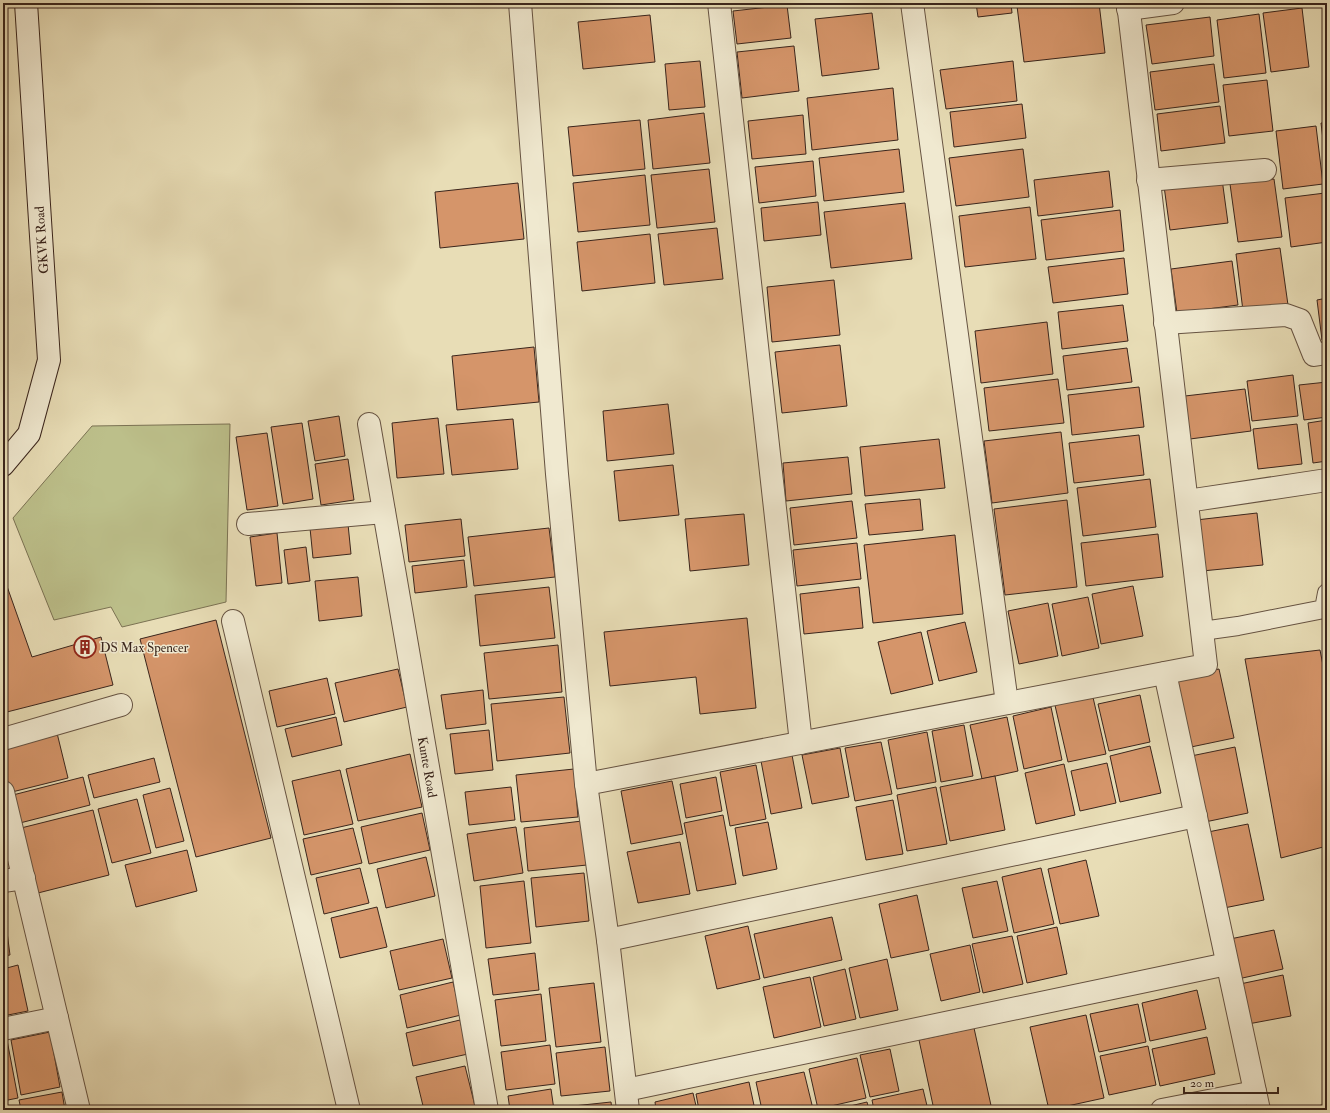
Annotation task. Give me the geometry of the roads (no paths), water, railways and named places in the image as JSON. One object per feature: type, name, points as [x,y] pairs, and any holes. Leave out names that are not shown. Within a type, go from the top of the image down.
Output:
[{"type":"street","name":"GKVK Road","points":[[3,465],[29,434],[49,360],[26,3]]},
{"type":"street","points":[[520,3],[557,474],[586,784],[608,940],[627,1100],[1227,964]]},
{"type":"street","points":[[719,3],[801,743]]},
{"type":"street","points":[[912,3],[1007,703]]},
{"type":"street","points":[[586,784],[1206,665],[1128,6],[1173,3]]},
{"type":"street","points":[[1148,180],[1265,170]]},
{"type":"street","points":[[1166,323],[1286,315],[1300,320],[1314,355],[1327,353]]},
{"type":"street","name":"Kunte Road","points":[[369,424],[487,1110]]},
{"type":"street","points":[[1187,501],[1327,480]]},
{"type":"street","points":[[248,524],[384,512]]},
{"type":"street","points":[[233,621],[349,1110]]},
{"type":"street","points":[[1162,1110],[1257,1101],[1165,673]]},
{"type":"street","points":[[3,739],[121,705]]},
{"type":"street","points":[[3,792],[14,879],[57,1018],[79,1110]]},
{"type":"street","points":[[608,940],[1196,816]]},
{"type":"street","points":[[3,1029],[57,1018]]},
{"type":"lane","points":[[1202,632],[1324,609],[1327,593]]},
{"type":"place","name":"DS Max Spencer","points":[[85,647]]}]
